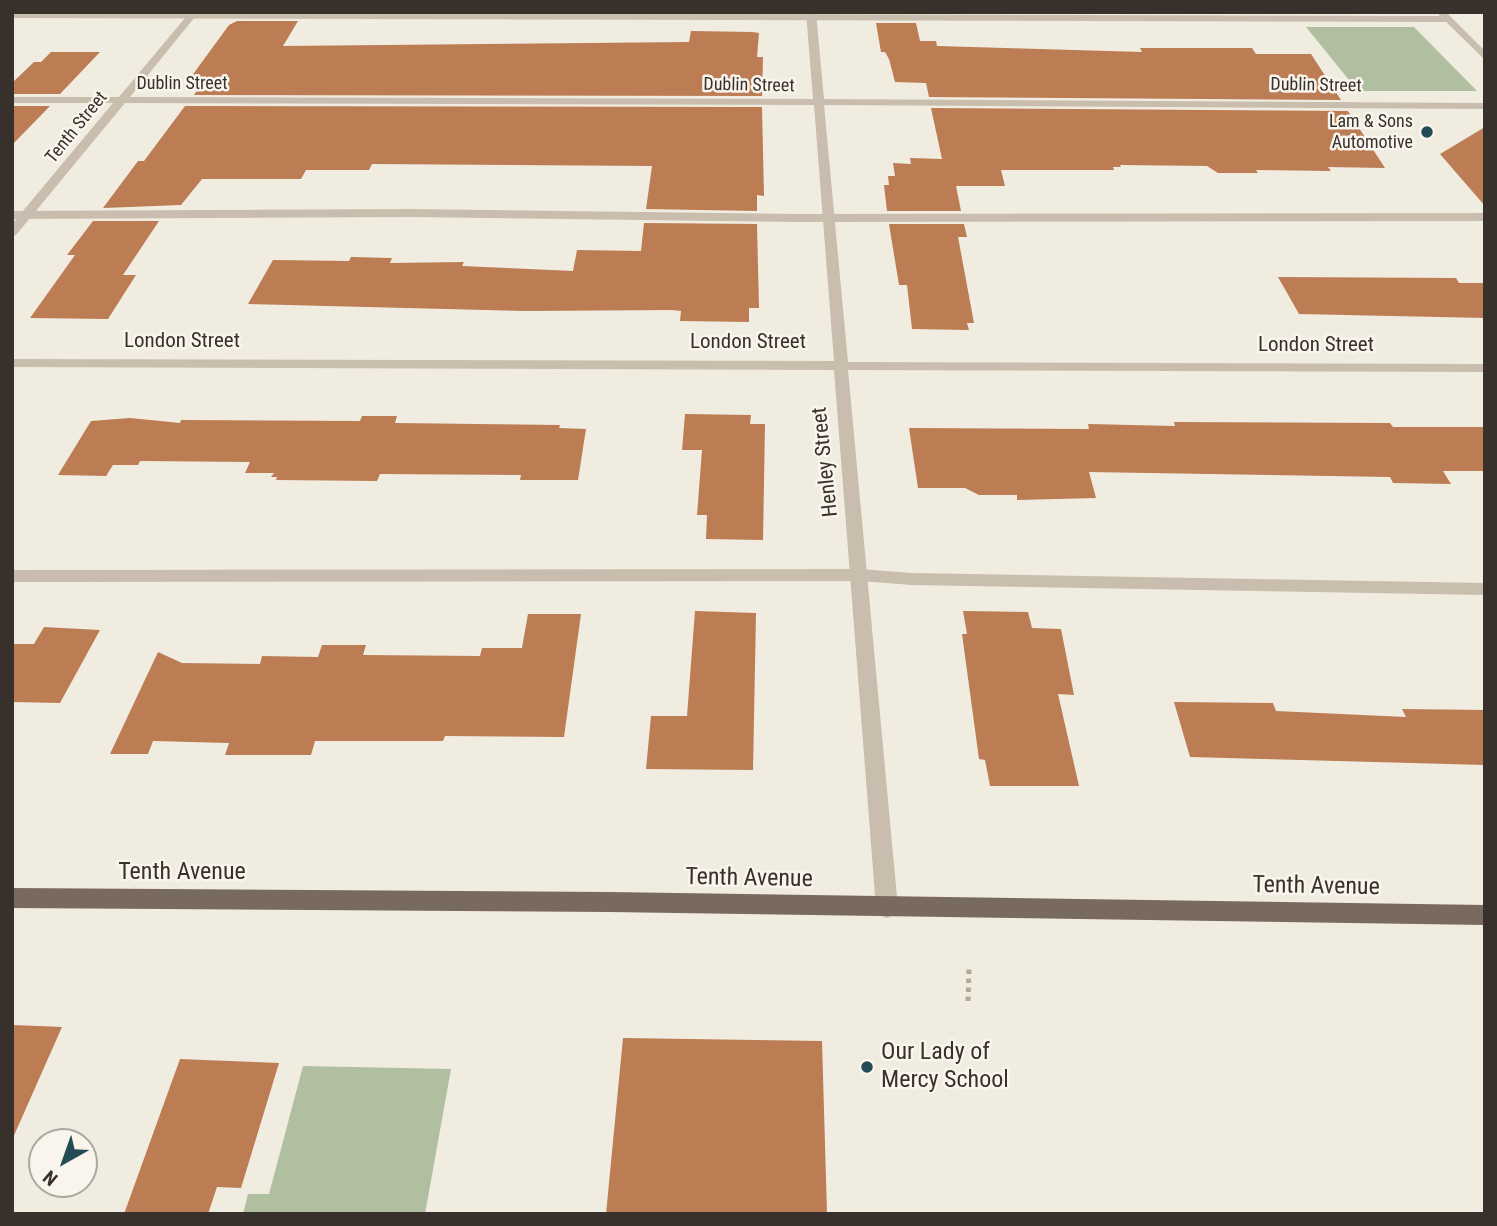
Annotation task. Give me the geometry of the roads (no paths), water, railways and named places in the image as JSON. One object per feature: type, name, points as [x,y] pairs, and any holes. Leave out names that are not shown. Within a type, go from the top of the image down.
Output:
[{"type":"main road","name":"Tenth Avenue","points":[[12,898],[595,902],[1485,915]]},
{"type":"street","name":"Tenth Street","points":[[12,232],[193,14]]},
{"type":"street","name":"Henley Street","points":[[811,14],[887,908]]},
{"type":"street","points":[[12,15],[1443,15],[1485,57]]},
{"type":"street","name":"Dublin Street","points":[[12,100],[1485,106]]},
{"type":"street","points":[[12,215],[410,213],[827,217],[1485,217]]},
{"type":"street","name":"London Street","points":[[12,363],[1485,368]]},
{"type":"street","points":[[12,576],[860,575],[912,579],[1485,590]]},
{"type":"place","name":"Lam & Sons Automotive","points":[[1427,132]]},
{"type":"place","name":"Our Lady of Mercy School","points":[[867,1067]]}]
